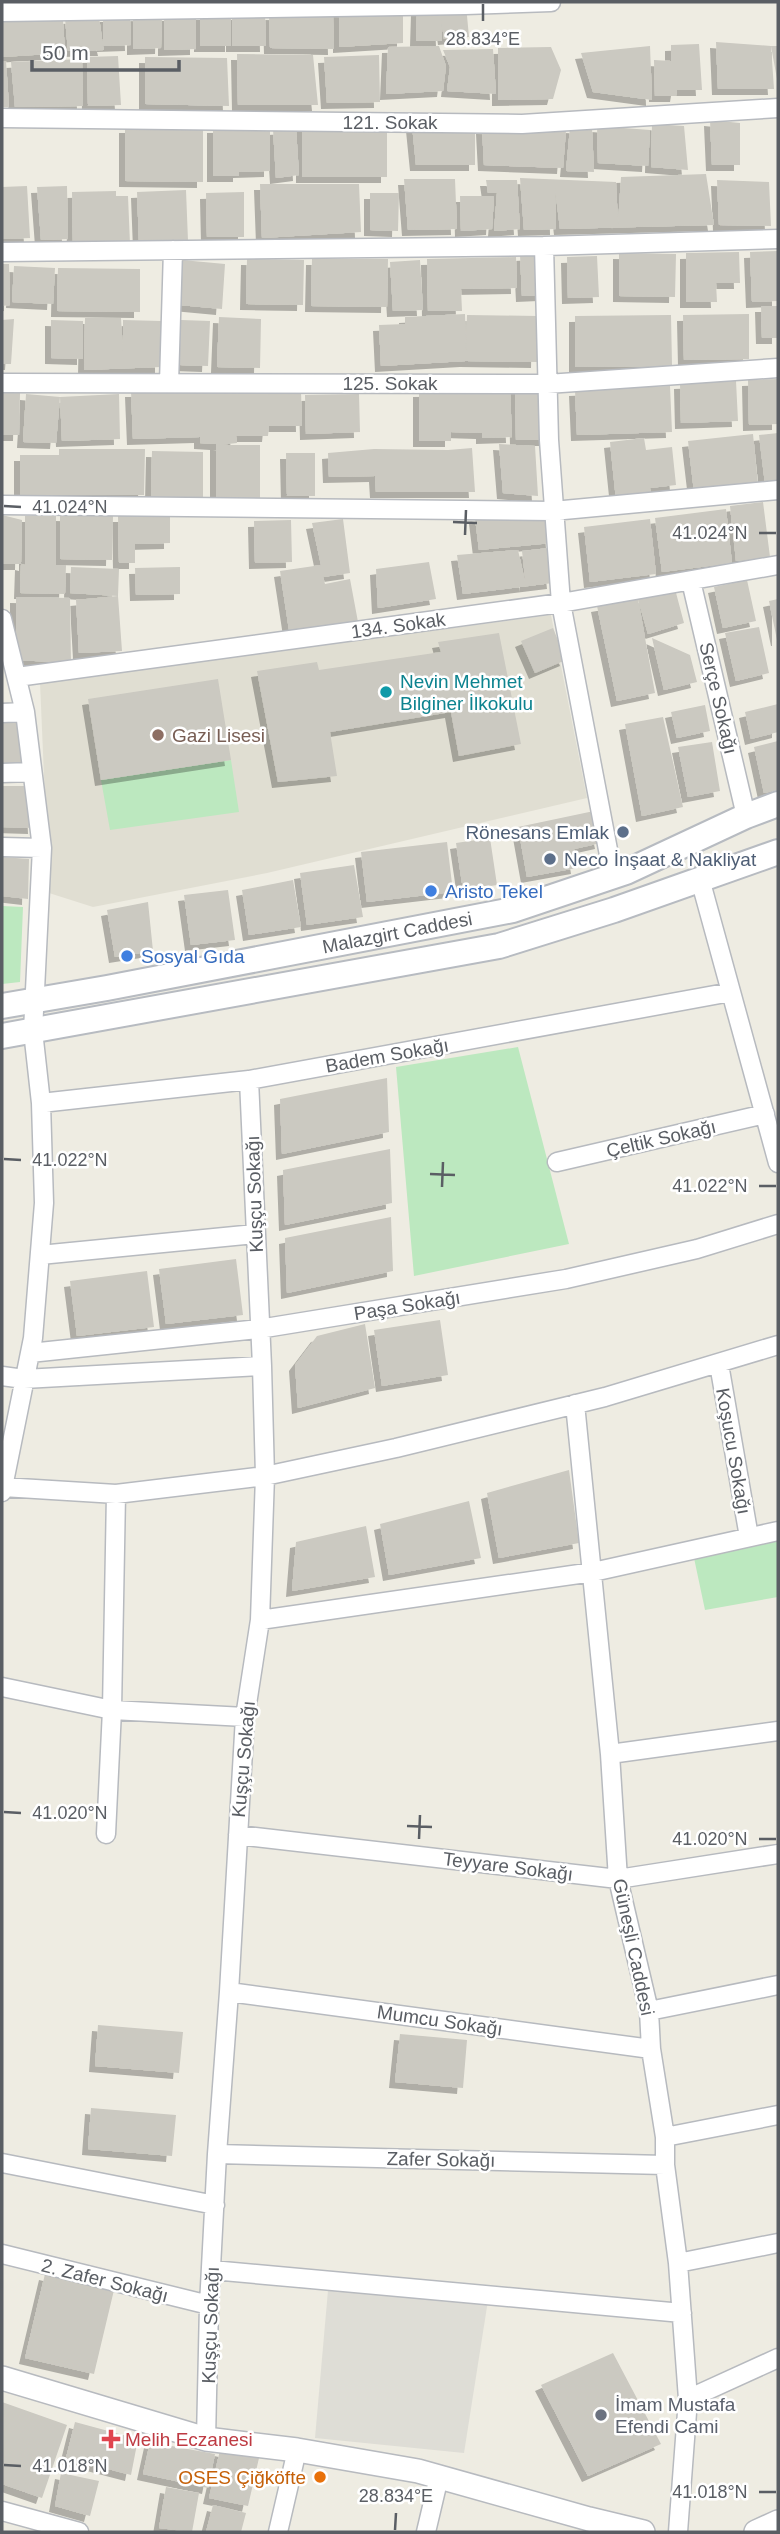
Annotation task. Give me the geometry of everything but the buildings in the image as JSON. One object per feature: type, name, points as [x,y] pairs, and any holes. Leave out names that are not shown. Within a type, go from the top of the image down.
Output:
[{"type":"main road","name":"Malazgirt Caddesi","points":[[2,1006],[513,910],[613,876],[778,804]]},
{"type":"main road","name":"Malazgirt Caddesi","points":[[2,1037],[499,946],[614,910],[778,852]]},
{"type":"street","points":[[2,12],[62,7],[551,2]]},
{"type":"street","name":"121. Sokak","points":[[2,118],[522,124],[778,108]]},
{"type":"street","points":[[2,252],[544,246],[778,239]]},
{"type":"street","points":[[544,246],[553,511],[561,603],[613,876]]},
{"type":"street","points":[[169,383],[173,250]]},
{"type":"street","name":"125. Sokak","points":[[2,383],[547,384],[778,368]]},
{"type":"street","points":[[2,505],[553,511],[778,489]]},
{"type":"street","name":"134. Sokak","points":[[17,677],[561,603],[778,565]]},
{"type":"street","name":"Serçe Sokağı","points":[[691,581],[746,816]]},
{"type":"street","points":[[2,619],[25,712],[42,848],[33,1031],[41,1103],[44,1203],[30,1353],[2,1489],[116,1494],[265,1476],[396,1448],[575,1404],[778,1345]]},
{"type":"street","points":[[2,713],[25,712]]},
{"type":"street","points":[[2,773],[32,772]]},
{"type":"street","points":[[2,848],[42,848]]},
{"type":"street","points":[[699,879],[778,1163]]},
{"type":"street","name":"Badem Sokağı","points":[[41,1103],[249,1080],[731,992]]},
{"type":"street","name":"Kuşçu Sokağı","points":[[206,2439],[209,2305],[217,2154],[245,1717],[260,1620],[265,1476],[249,1080]]},
{"type":"street","name":"Çeltik Sokağı","points":[[557,1162],[765,1114]]},
{"type":"street","name":"Paşa Sokağı","points":[[30,1353],[260,1329],[566,1279],[697,1249],[778,1224]]},
{"type":"street","points":[[40,1255],[255,1234]]},
{"type":"street","name":"Koşucu Sokağı","points":[[719,1364],[749,1537]]},
{"type":"street","points":[[2,1376],[24,1379],[262,1366]]},
{"type":"street","name":"Güneşli Caddesi","points":[[575,1404],[610,1754],[618,1879],[649,2011],[651,2049],[665,2137],[665,2165],[678,2263],[688,2399],[678,2532]]},
{"type":"street","points":[[106,1834],[112,1710],[116,1494]]},
{"type":"street","points":[[260,1620],[593,1572],[778,1531]]},
{"type":"street","points":[[2,1687],[112,1710],[245,1717]]},
{"type":"street","points":[[610,1754],[778,1731]]},
{"type":"street","name":"Teyyare Sokağı","points":[[238,1835],[618,1879],[778,1854]]},
{"type":"street","points":[[649,2011],[778,1985]]},
{"type":"street","name":"Mumcu Sokağı","points":[[229,1992],[651,2049]]},
{"type":"street","points":[[665,2137],[778,2115]]},
{"type":"street","name":"Zafer Sokağı","points":[[217,2154],[665,2165]]},
{"type":"street","points":[[2,2163],[215,2205]]},
{"type":"street","points":[[678,2263],[778,2243]]},
{"type":"street","name":"2. Zafer Sokağı","points":[[2,2254],[209,2305]]},
{"type":"street","points":[[212,2270],[682,2313]]},
{"type":"street","points":[[688,2399],[778,2358]]},
{"type":"street","points":[[2,2378],[206,2439],[298,2450],[418,2471],[643,2532]]},
{"type":"street","points":[[278,2532],[298,2450]]},
{"type":"street","points":[[426,2532],[439,2477]]},
{"type":"street","points":[[2,2511],[79,2532]]},
{"type":"street","points":[[756,2532],[778,2522]]},
{"type":"shaded area","points":[[551,615],[587,798],[267,873],[93,907],[49,893],[40,682]]},
{"type":"shaded area","points":[[329,2279],[489,2294],[464,2453],[315,2438]]},
{"type":"green space","points":[[231,760],[239,812],[110,830],[101,780]]},
{"type":"green space","points":[[2,906],[23,907],[20,982],[2,984]]},
{"type":"green space","points":[[518,1047],[569,1244],[414,1276],[396,1067]]},
{"type":"green space","points":[[778,1537],[778,1597],[705,1610],[694,1558]]},
{"type":"place","name":"Nevin Mehmet Bilginer İlkokulu","points":[[386,692]]},
{"type":"place","name":"Gazi Lisesi","points":[[158,735]]},
{"type":"place","name":"Rönesans Emlak","points":[[623,832]]},
{"type":"place","name":"Neco İnşaat & Nakliyat","points":[[550,859]]},
{"type":"place","name":"Aristo Tekel","points":[[431,891]]},
{"type":"place","name":"Sosyal Gıda","points":[[127,956]]},
{"type":"place","name":"İmam Mustafa Efendi Cami","points":[[601,2415]]},
{"type":"place","name":"Melih Eczanesi","points":[[111,2439]]},
{"type":"place","name":"OSES Çiğköfte","points":[[320,2477]]}]
